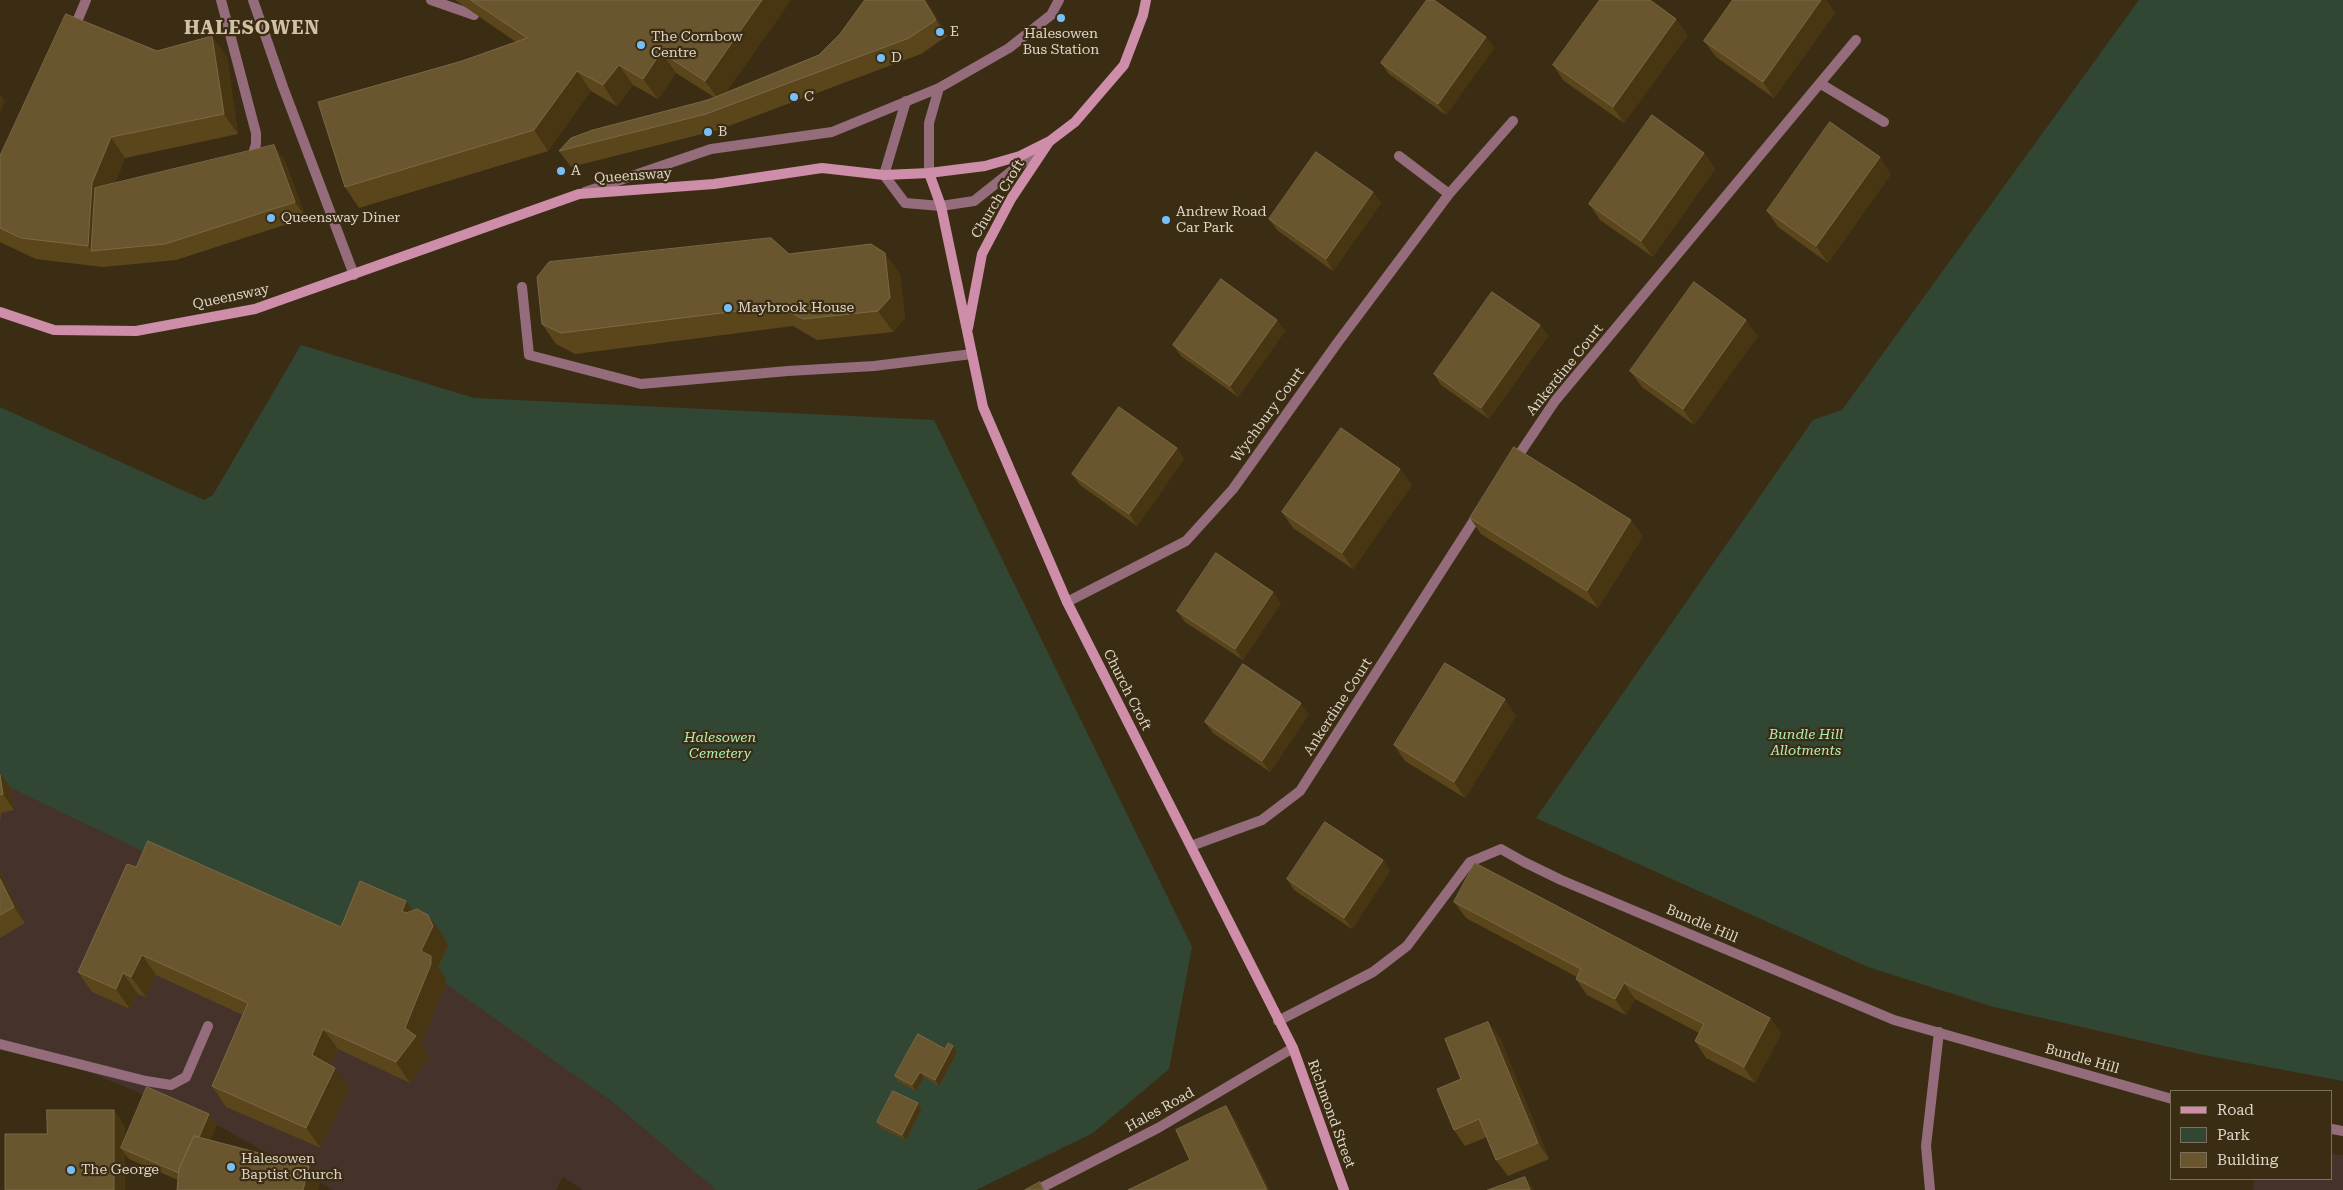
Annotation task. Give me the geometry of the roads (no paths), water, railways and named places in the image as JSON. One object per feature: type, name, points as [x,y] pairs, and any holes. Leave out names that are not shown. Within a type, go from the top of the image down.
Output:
[{"type":"street","points":[[67,45],[86,0]]},
{"type":"street","points":[[221,0],[256,132],[254,155],[243,170]]},
{"type":"street","points":[[253,0],[283,88],[354,275]]},
{"type":"street","points":[[431,0],[474,14]]},
{"type":"street","points":[[579,194],[710,149],[832,132],[940,88],[1009,48],[1051,15],[1059,0]]},
{"type":"street","name":"Queensway","points":[[0,312],[54,330],[136,331],[255,309],[579,194],[714,184],[822,168],[884,175],[929,173],[985,166],[1020,156],[1050,142],[1075,122],[1124,65],[1143,15],[1146,0]]},
{"type":"street","name":"Ankerdine Court","points":[[1505,475],[1555,401],[1856,40]]},
{"type":"street","points":[[1821,84],[1884,122]]},
{"type":"street","points":[[929,173],[929,123],[940,88]]},
{"type":"street","points":[[906,101],[884,175],[905,203],[941,206],[974,202],[1050,142]]},
{"type":"street","name":"Wychbury Court","points":[[1067,602],[1186,541],[1233,489],[1338,342],[1449,194],[1513,121]]},
{"type":"street","name":"Church Croft","points":[[967,333],[982,254],[1011,199],[1050,142]]},
{"type":"street","points":[[1399,156],[1449,194]]},
{"type":"street","name":"Church Croft","points":[[929,173],[941,206],[983,407],[1067,602],[1293,1048]]},
{"type":"street","points":[[522,287],[529,355],[641,384],[874,366],[972,354]]},
{"type":"street","name":"Ankerdine Court","points":[[1191,846],[1262,820],[1300,791],[1488,499]]},
{"type":"street","name":"Bundle Hill","points":[[1278,1021],[1373,972],[1408,946],[1470,862],[1502,849],[1561,880],[1894,1020],[2170,1098]]},
{"type":"street","points":[[0,1044],[146,1081],[171,1085],[186,1077],[208,1026]]},
{"type":"street","points":[[1930,1190],[1926,1146],[1939,1032]]},
{"type":"street","name":"Hales Road","points":[[1036,1190],[1158,1128],[1293,1048]]},
{"type":"street","name":"Richmond Street","points":[[1293,1048],[1344,1190]]},
{"type":"place","name":"Halesowen Bus Station","points":[[1061,18]]},
{"type":"place","name":"E","points":[[940,32]]},
{"type":"place","name":"The Cornbow Centre","points":[[641,45]]},
{"type":"place","name":"D","points":[[881,58]]},
{"type":"place","name":"C","points":[[794,97]]},
{"type":"place","name":"B","points":[[708,132]]},
{"type":"place","name":"A","points":[[561,171]]},
{"type":"place","name":"Queensway Diner","points":[[271,218]]},
{"type":"place","name":"Andrew Road Car Park","points":[[1166,220]]},
{"type":"place","name":"Maybrook House","points":[[728,308]]},
{"type":"place","name":"Halesowen Baptist Church","points":[[231,1167]]},
{"type":"place","name":"The George","points":[[71,1170]]},
{"type":"district","name":"HALESOWEN","points":[[252,28]]},
{"type":"park label","name":"Bundle Hill Allotments","points":[[1806,744]]},
{"type":"park label","name":"Halesowen Cemetery","points":[[720,746]]}]
